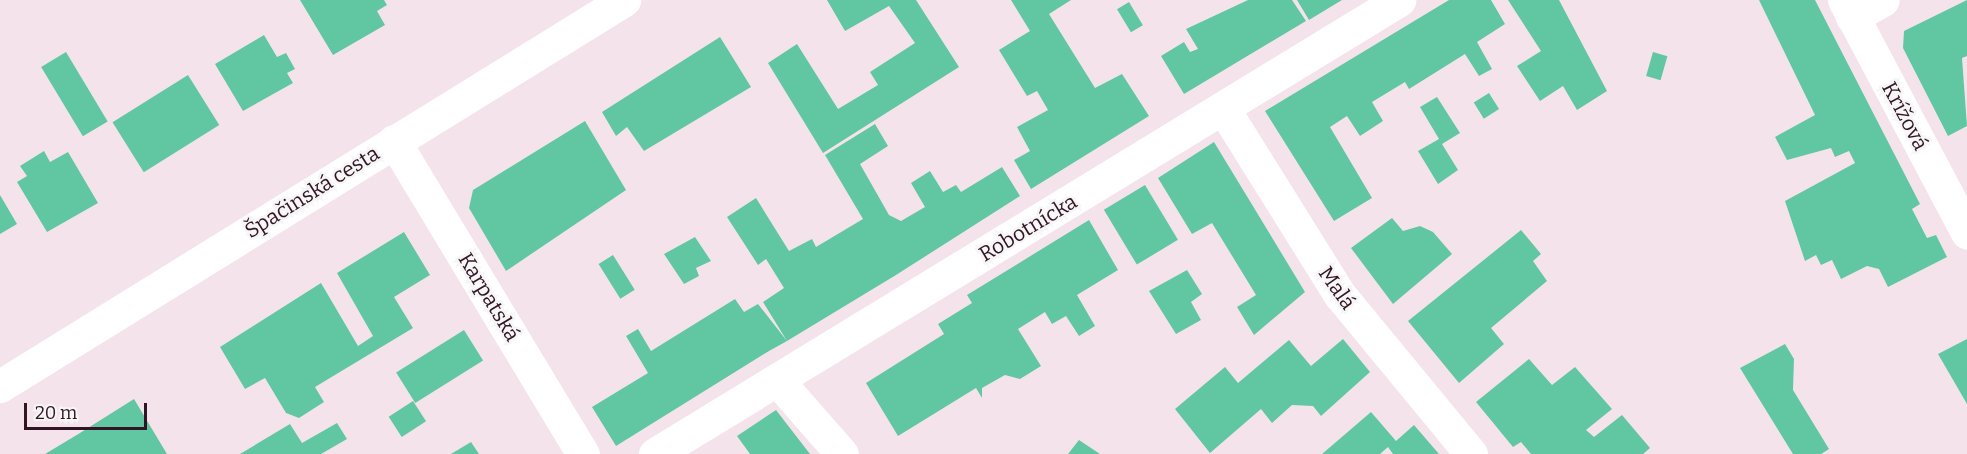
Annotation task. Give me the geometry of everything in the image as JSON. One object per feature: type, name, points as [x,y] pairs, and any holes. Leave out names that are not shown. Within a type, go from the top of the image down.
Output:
[{"type":"street","name":"Špačinská cesta","points":[[0,386],[624,0]]},
{"type":"street","name":"Robotnícka","points":[[656,454],[1399,0]]},
{"type":"street","points":[[1848,8],[1883,0]]},
{"type":"street","name":"Krížová","points":[[1848,8],[1967,232]]},
{"type":"street","name":"Malá","points":[[1223,108],[1340,295],[1471,454]]},
{"type":"street","name":"Karpatská","points":[[394,141],[582,454]]},
{"type":"street","points":[[778,381],[842,454]]},
{"type":"building","points":[[300,0],[384,0],[387,5],[377,11],[385,25],[333,55]]},
{"type":"building","points":[[827,0],[916,0],[959,67],[823,153],[768,63],[797,44],[838,109],[878,85],[870,72],[915,43],[889,6],[845,31]]},
{"type":"building","points":[[1011,0],[1071,0],[1049,14],[1095,88],[1122,74],[1149,116],[1031,189],[1014,160],[1030,151],[1017,127],[1048,110],[1037,91],[1027,96],[999,50],[1030,31]]},
{"type":"building","points":[[1248,0],[1292,0],[1306,21],[1184,94],[1161,56],[1184,42],[1190,52],[1198,49],[1186,29]]},
{"type":"building","points":[[1297,0],[1342,0],[1309,20]]},
{"type":"building","points":[[1449,0],[1491,0],[1505,24],[1477,42],[1492,69],[1479,76],[1465,54],[1409,89],[1405,82],[1372,102],[1383,121],[1360,136],[1347,116],[1330,127],[1372,198],[1334,221],[1265,111]]},
{"type":"building","points":[[1508,0],[1559,0],[1607,91],[1577,110],[1563,86],[1540,101],[1517,66],[1541,51]]},
{"type":"building","points":[[1759,0],[1815,0],[1920,204],[1912,209],[1927,238],[1936,235],[1947,257],[1888,287],[1879,269],[1867,266],[1841,279],[1832,260],[1821,265],[1816,255],[1805,261],[1785,201],[1855,163],[1849,151],[1835,157],[1831,148],[1787,160],[1775,137],[1815,115]]},
{"type":"building","points":[[1967,0],[1967,56],[1962,58],[1967,126],[1948,136],[1903,48],[1904,31]]},
{"type":"building","points":[[1129,2],[1143,25],[1131,32],[1117,9]]},
{"type":"building","points":[[264,35],[277,57],[286,53],[295,69],[287,73],[293,83],[243,111],[215,64]]},
{"type":"building","points":[[720,37],[751,87],[644,151],[627,127],[616,136],[602,112]]},
{"type":"building","points":[[66,52],[108,121],[83,136],[41,67]]},
{"type":"building","points":[[1653,52],[1667,56],[1661,80],[1646,76]]},
{"type":"building","points":[[188,75],[219,125],[144,172],[113,122]]},
{"type":"building","points":[[1489,93],[1499,109],[1484,119],[1474,103]]},
{"type":"building","points":[[1437,97],[1460,133],[1442,144],[1458,170],[1438,184],[1418,151],[1439,139],[1420,107]]},
{"type":"building","points":[[585,121],[626,190],[506,271],[469,208],[473,190]]},
{"type":"building","points":[[875,124],[888,146],[860,164],[889,215],[901,221],[925,207],[911,183],[930,171],[943,192],[956,185],[961,192],[1002,167],[1020,196],[787,341],[763,302],[784,288],[766,259],[758,265],[727,217],[756,198],[789,251],[812,239],[816,247],[863,219],[825,155]]},
{"type":"building","points":[[1214,142],[1305,292],[1254,335],[1237,307],[1256,295],[1212,223],[1192,234],[1158,178]]},
{"type":"building","points":[[44,151],[50,162],[68,152],[98,203],[47,232],[17,182],[27,176],[20,166]]},
{"type":"building","points":[[1145,185],[1178,240],[1137,265],[1104,210]]},
{"type":"building","points":[[0,195],[17,224],[0,234]]},
{"type":"building","points":[[1392,218],[1403,231],[1420,226],[1433,232],[1452,254],[1393,304],[1351,248]]},
{"type":"building","points":[[1089,220],[1118,270],[1077,295],[1095,326],[1079,336],[1066,316],[1052,324],[1045,312],[1018,329],[1041,366],[1020,379],[1005,375],[982,388],[982,398],[976,388],[898,436],[866,383],[944,334],[938,324],[972,303],[967,295]]},
{"type":"building","points":[[1521,230],[1541,254],[1533,261],[1547,281],[1491,328],[1504,344],[1459,383],[1408,321]]},
{"type":"building","points":[[404,232],[430,275],[394,297],[413,328],[315,387],[324,402],[299,418],[286,413],[265,378],[245,389],[220,347],[321,283],[358,346],[373,336],[337,273]]},
{"type":"building","points":[[695,237],[711,261],[696,268],[699,276],[684,284],[664,254]]},
{"type":"building","points":[[613,255],[635,290],[620,299],[599,264]]},
{"type":"building","points":[[1187,270],[1202,294],[1191,302],[1201,320],[1176,334],[1149,291]]},
{"type":"building","points":[[735,299],[744,312],[758,304],[787,341],[616,446],[592,407],[648,373],[626,336],[638,329],[651,351]]},
{"type":"building","points":[[464,330],[483,361],[415,403],[396,372]]},
{"type":"building","points":[[1343,339],[1370,372],[1321,416],[1313,406],[1292,405],[1272,423],[1261,409],[1210,453],[1175,409],[1225,367],[1238,383],[1289,340],[1311,366]]},
{"type":"building","points":[[1967,339],[1967,404],[1938,354]]},
{"type":"building","points":[[1785,344],[1794,359],[1793,390],[1829,449],[1821,454],[1793,454],[1740,368]]},
{"type":"building","points":[[1529,359],[1552,385],[1575,367],[1612,409],[1586,430],[1594,437],[1622,415],[1650,448],[1643,454],[1531,454],[1521,442],[1513,447],[1476,402]]},
{"type":"building","points":[[134,399],[167,454],[45,454],[80,433]]},
{"type":"building","points":[[413,401],[426,421],[402,437],[389,417]]},
{"type":"building","points":[[776,410],[810,454],[750,454],[737,436]]},
{"type":"building","points":[[1371,412],[1396,441],[1414,425],[1439,454],[1393,454],[1388,447],[1380,454],[1322,454]]},
{"type":"building","points":[[337,423],[347,439],[321,454],[240,454],[290,424],[302,443]]},
{"type":"building","points":[[1079,440],[1100,454],[1068,454]]},
{"type":"building","points":[[471,442],[479,454],[451,454]]}]
